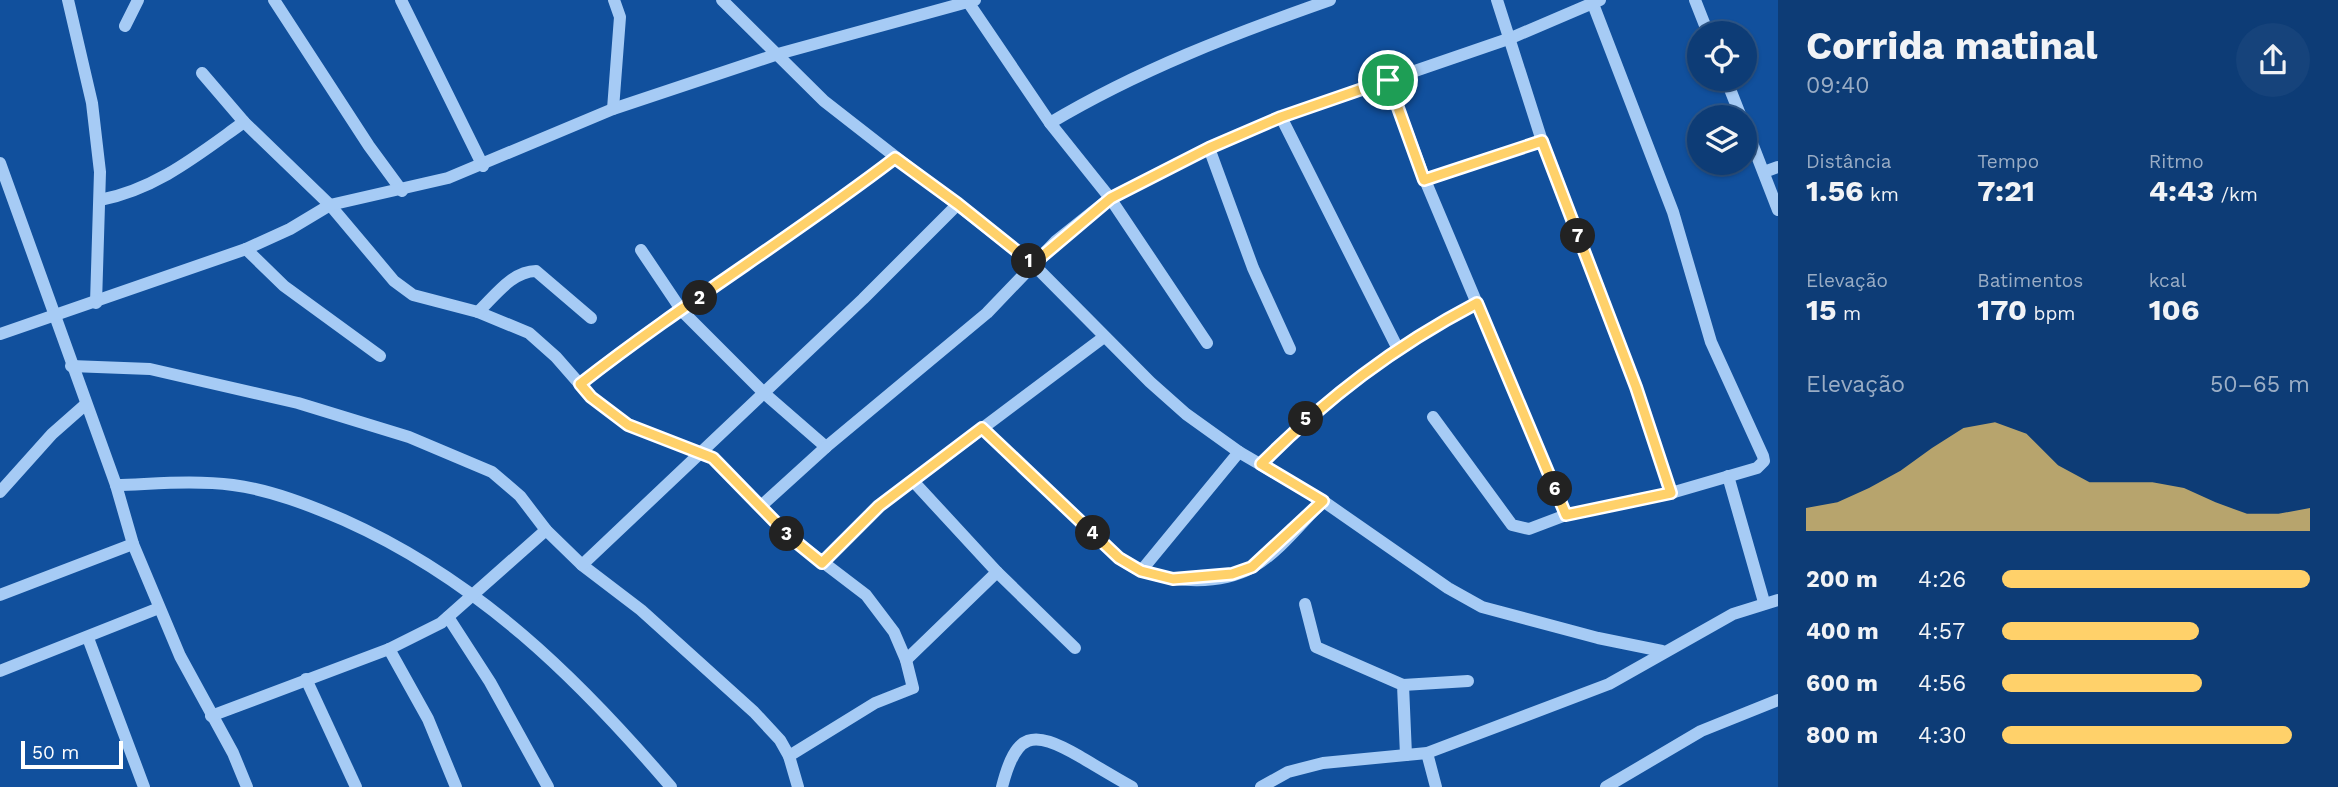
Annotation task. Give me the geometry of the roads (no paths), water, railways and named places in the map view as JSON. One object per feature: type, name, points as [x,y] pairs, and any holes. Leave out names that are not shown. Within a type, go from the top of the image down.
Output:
[{"type":"street","points":[[68,0],[92,103],[100,200],[96,303]]},
{"type":"street","points":[[125,26],[138,0]]},
{"type":"street","points":[[274,0],[369,146],[402,191]]},
{"type":"street","points":[[401,0],[483,166]]},
{"type":"street","points":[[613,109],[620,17],[614,0]]},
{"type":"street","points":[[722,0],[824,101],[1033,264],[1104,337],[1186,414],[1239,452],[1323,501],[1448,589],[1482,607],[1598,638],[1662,651]]},
{"type":"street","points":[[1050,123],[1125,81],[1187,53],[1330,0]]},
{"type":"street","points":[[1497,0],[1542,141],[1636,387],[1671,493]]},
{"type":"street","points":[[1695,0],[1703,21]]},
{"type":"street","points":[[0,334],[53,318],[246,249],[290,229],[330,205],[402,191],[483,166],[613,109],[778,54],[972,1],[1050,123],[1111,198],[1207,343]]},
{"type":"street","points":[[761,506],[826,447],[987,313],[1033,264],[1111,198],[1209,148],[1281,117],[1511,38],[1596,2],[1673,212],[1711,342],[1763,456],[1762,465],[1671,493],[1566,515],[1529,529],[1512,526],[1433,417]]},
{"type":"street","points":[[202,73],[244,122],[330,205],[394,281],[413,295],[478,312],[529,333],[591,397],[628,425],[713,458],[790,537],[822,563],[846,577],[866,595],[894,632],[913,683],[910,691],[875,703],[789,756]]},
{"type":"street","points":[[1388,80],[1424,180],[1566,515]]},
{"type":"street","points":[[1281,117],[1398,349]]},
{"type":"street","points":[[100,200],[147,187],[244,122]]},
{"type":"street","points":[[1424,180],[1542,141]]},
{"type":"street","points":[[1209,148],[1253,268],[1290,349]]},
{"type":"street","points":[[1757,155],[1778,210]]},
{"type":"street","points":[[580,384],[642,335],[682,311],[834,205],[895,158]]},
{"type":"street","points":[[0,163],[53,318],[116,485],[133,544],[159,608],[211,716],[233,753],[247,787]]},
{"type":"street","points":[[1764,172],[1778,167]]},
{"type":"street","points":[[582,565],[654,500],[700,451],[765,394],[958,204]]},
{"type":"street","points":[[246,249],[285,286],[380,356]]},
{"type":"street","points":[[641,250],[682,311],[765,394],[826,447]]},
{"type":"street","points":[[478,312],[514,278],[526,271],[536,271],[591,318]]},
{"type":"street","points":[[1261,464],[1313,412],[1398,349],[1477,303]]},
{"type":"street","points":[[822,563],[879,506],[1104,337]]},
{"type":"street","points":[[71,366],[150,369],[298,403],[409,437],[492,472],[520,496],[546,530],[582,565],[641,610],[754,712],[780,740],[789,756],[799,787]]},
{"type":"street","points":[[0,492],[52,434],[86,404]]},
{"type":"street","points":[[982,428],[1119,558],[1141,571],[1173,579],[1199,579],[1232,574],[1252,567],[1323,501]]},
{"type":"street","points":[[1141,571],[1239,452]]},
{"type":"street","points":[[1728,477],[1764,602]]},
{"type":"street","points":[[913,481],[997,572],[1075,648]]},
{"type":"street","points":[[116,485],[234,485],[304,503],[429,563],[475,595],[609,714],[671,787]]},
{"type":"street","points":[[211,716],[389,649],[448,617],[546,530]]},
{"type":"street","points":[[0,595],[133,544]]},
{"type":"street","points":[[906,660],[997,572]]},
{"type":"street","points":[[1261,787],[1288,772],[1323,763],[1427,753],[1609,684],[1662,651],[1733,614],[1764,602],[1778,600]]},
{"type":"street","points":[[1305,604],[1316,647],[1403,685],[1468,681]]},
{"type":"street","points":[[0,671],[159,608]]},
{"type":"street","points":[[448,617],[490,682],[548,787]]},
{"type":"street","points":[[88,638],[144,787]]},
{"type":"street","points":[[389,649],[428,719],[456,787]]},
{"type":"street","points":[[306,680],[356,787]]},
{"type":"street","points":[[1403,685],[1406,755]]},
{"type":"street","points":[[1606,787],[1700,731],[1778,700]]},
{"type":"street","points":[[1002,787],[1014,753],[1025,741],[1035,738],[1047,739],[1059,745],[1132,787]]},
{"type":"street","points":[[1427,753],[1436,787]]}]
